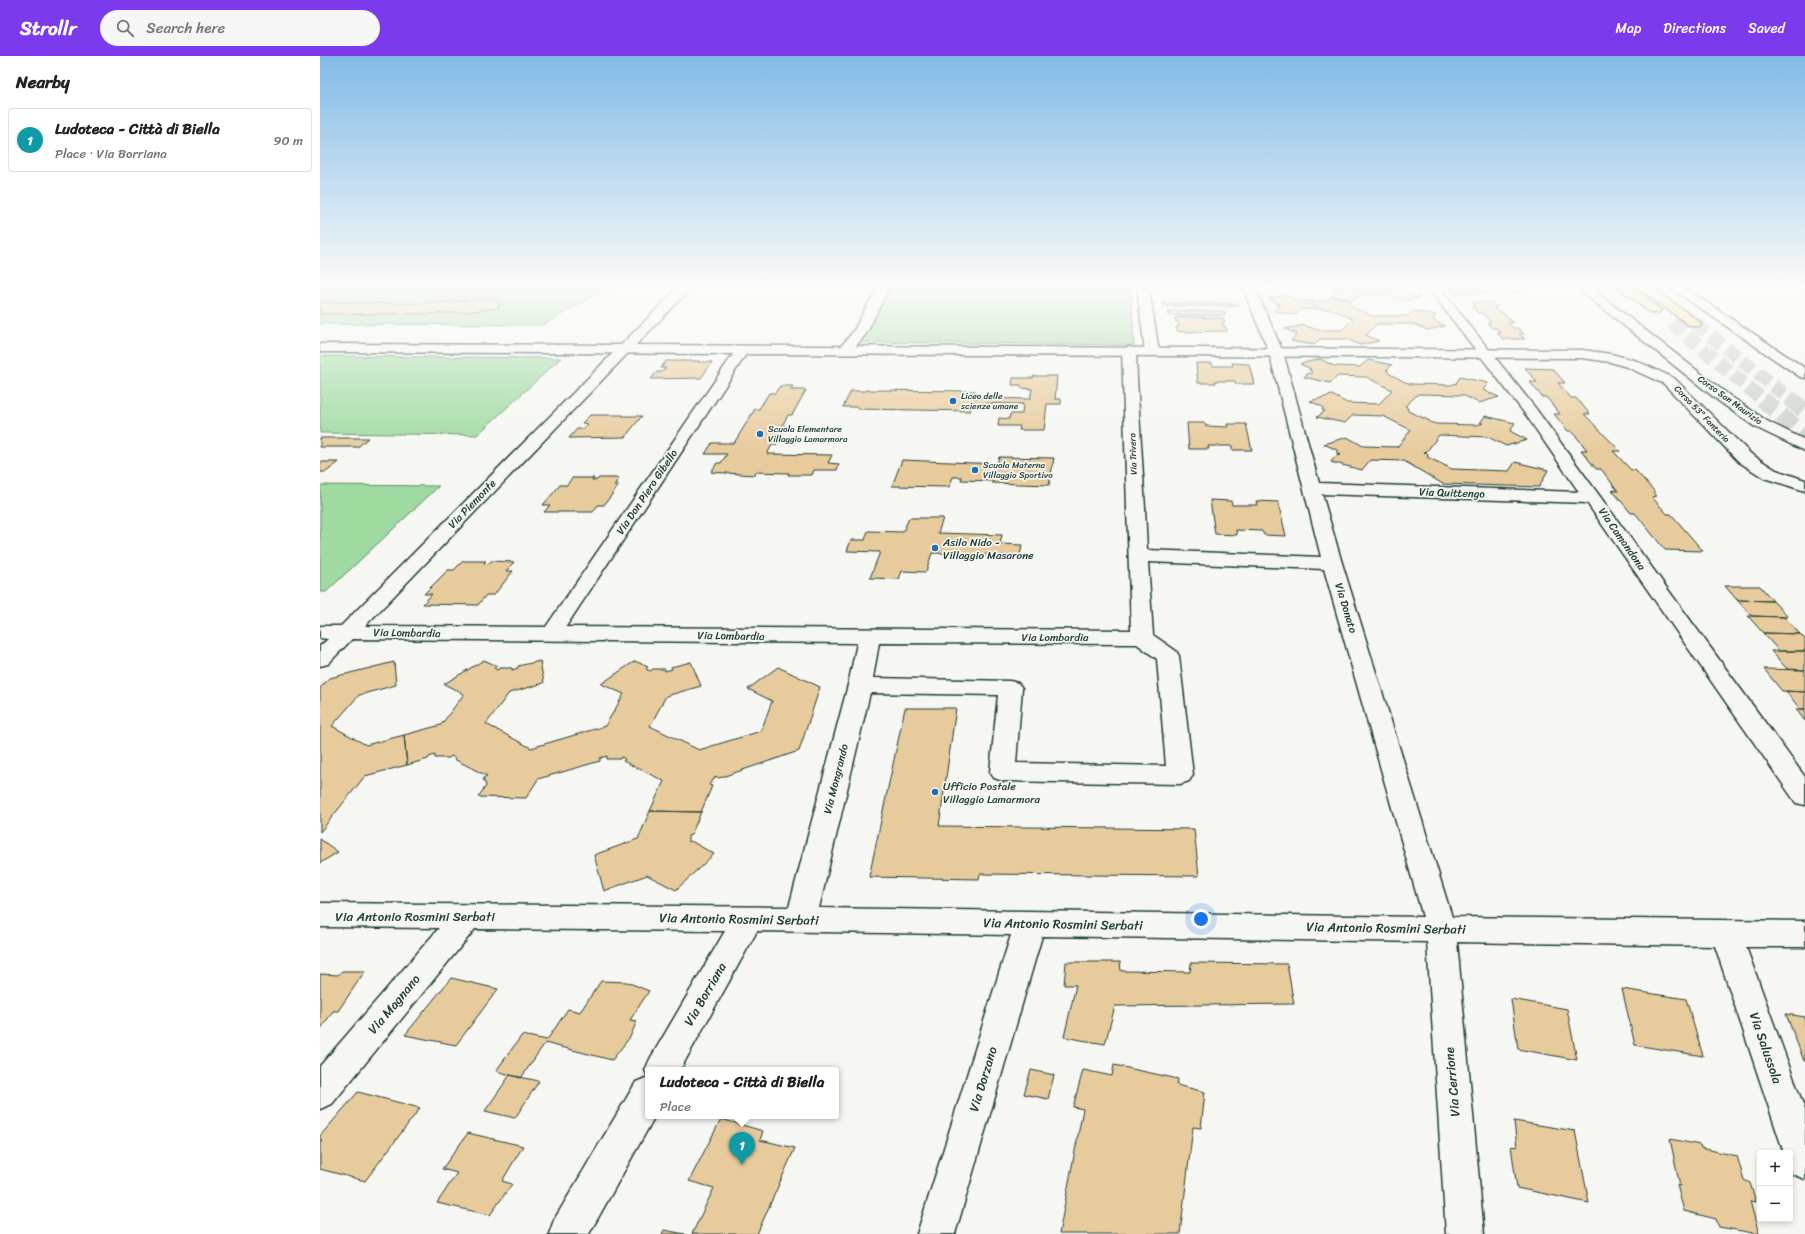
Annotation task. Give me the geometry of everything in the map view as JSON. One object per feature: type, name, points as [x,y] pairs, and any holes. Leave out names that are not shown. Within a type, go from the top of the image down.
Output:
[{"type":"street","name":"Via Piemonte","points":[[320,659],[631,343]]},
{"type":"street","points":[[845,350],[851,343]]},
{"type":"street","points":[[1151,343],[1152,352]]},
{"type":"street","name":"Via Donato","points":[[1272,343],[1276,352],[1332,563],[1441,929]]},
{"type":"street","name":"Via Camandona","points":[[1479,343],[1593,498],[1805,796]]},
{"type":"street","name":"Corso San Maurizio","points":[[1654,343],[1725,399],[1761,424],[1805,446]]},
{"type":"street","points":[[1759,343],[1805,374]]},
{"type":"street","name":"Corso 53° Fanteria","points":[[320,348],[1582,354],[1611,358],[1652,372],[1669,381],[1745,458],[1770,474],[1805,486]]},
{"type":"street","name":"Via Don Piero Gibello","points":[[551,634],[743,350]]},
{"type":"street","name":"Via Trivero","points":[[1129,352],[1138,556]]},
{"type":"street","name":"Via Quittengo","points":[[1312,488],[1593,498]]},
{"type":"street","points":[[860,685],[1010,688],[1003,772],[1180,775],[1168,656],[1142,637],[1138,556],[1332,563]]},
{"type":"street","name":"Via Lombardia","points":[[320,632],[1142,637]]},
{"type":"street","name":"Via Mongrando","points":[[801,920],[860,685],[869,636]]},
{"type":"street","name":"Via Antonio Rosmini Serbati","points":[[320,915],[748,919],[1805,934]]},
{"type":"street","name":"Via Magnano","points":[[320,1092],[468,916]]},
{"type":"street","name":"Via Borriana","points":[[664,1067],[748,919]]},
{"type":"street","name":"Via Dorzano","points":[[936,1234],[1030,924]]},
{"type":"street","name":"Via Cerrione","points":[[1441,929],[1465,1234]]},
{"type":"street","name":"Via Salussola","points":[[1726,934],[1805,1161]]},
{"type":"street","points":[[568,1234],[645,1099]]},
{"type":"green space","points":[[950,343],[1134,343],[1134,345]]},
{"type":"green space","points":[[320,356],[561,358],[477,435],[320,433]]},
{"type":"green space","points":[[320,485],[439,486],[326,592],[320,592]]},
{"type":"building","points":[[1302,343],[1316,343],[1314,345]]},
{"type":"building","points":[[1356,343],[1370,343],[1360,345]]},
{"type":"building","points":[[1320,359],[1334,366],[1360,367],[1368,360],[1392,365],[1386,370],[1388,370],[1388,373],[1412,384],[1451,385],[1457,383],[1460,377],[1488,383],[1483,390],[1499,397],[1479,403],[1463,395],[1418,394],[1405,406],[1407,407],[1408,411],[1436,424],[1477,425],[1483,423],[1480,423],[1485,416],[1515,423],[1510,431],[1527,440],[1506,446],[1488,437],[1439,435],[1427,451],[1424,452],[1427,453],[1427,457],[1452,469],[1509,471],[1515,462],[1548,470],[1539,487],[1443,484],[1404,461],[1370,460],[1362,470],[1331,462],[1336,456],[1340,455],[1337,454],[1337,450],[1324,444],[1347,437],[1363,446],[1397,447],[1411,430],[1383,416],[1353,415],[1345,423],[1317,417],[1325,411],[1322,410],[1323,407],[1310,401],[1332,395],[1347,403],[1379,404],[1392,390],[1366,377],[1338,376],[1330,383],[1304,377],[1308,373],[1310,374],[1312,372],[1309,370],[1311,369],[1300,364]]},
{"type":"building","points":[[666,361],[712,362],[701,378],[651,379],[657,372],[662,372],[666,368],[661,368]]},
{"type":"building","points":[[1196,363],[1212,363],[1213,366],[1233,366],[1232,363],[1249,364],[1254,384],[1236,384],[1235,381],[1198,383]]},
{"type":"building","points":[[1525,368],[1553,369],[1565,383],[1558,383],[1571,398],[1576,398],[1590,414],[1584,414],[1620,451],[1613,451],[1631,470],[1635,470],[1654,491],[1656,496],[1652,497],[1667,514],[1671,514],[1703,551],[1665,550],[1635,513],[1631,513],[1612,490],[1618,491],[1601,469],[1596,469],[1581,450],[1587,450],[1572,431],[1568,431],[1554,414],[1560,414],[1546,397],[1542,397],[1530,382],[1537,382]]},
{"type":"building","name":"Liceo delle scienze umane","points":[[1034,376],[1057,376],[1055,399],[1061,399],[1061,404],[1047,404],[1044,430],[1019,430],[1020,426],[998,426],[999,418],[1009,419],[1010,414],[1022,414],[1023,404],[972,403],[970,411],[858,409],[859,407],[843,407],[851,391],[867,390],[975,391],[974,398],[1030,399],[1032,389],[1021,388],[1021,385],[1012,385],[1013,378],[1033,378]]},
{"type":"building","name":"Scuola Elementare Villaggio Lamarmora","points":[[780,386],[793,386],[791,390],[806,390],[792,415],[788,415],[782,426],[786,426],[776,445],[772,445],[767,454],[832,455],[828,463],[839,464],[837,470],[814,470],[812,475],[788,475],[789,473],[756,472],[755,475],[711,472],[717,463],[721,463],[727,454],[705,454],[712,443],[734,443],[755,409],[759,409],[769,393],[775,393]]},
{"type":"building","points":[[590,415],[642,416],[625,437],[569,438],[577,429],[584,429],[588,424],[582,423]]},
{"type":"building","points":[[1187,423],[1205,423],[1206,426],[1228,427],[1227,424],[1246,424],[1252,450],[1232,450],[1232,446],[1208,446],[1209,449],[1189,449]]},
{"type":"building","points":[[320,438],[368,438],[358,447],[320,447]]},
{"type":"building","name":"Scuola Materna Villaggio Sportivo","points":[[999,457],[1054,458],[1049,485],[992,483],[993,481],[961,480],[962,477],[953,477],[949,487],[892,486],[902,460],[997,464]]},
{"type":"building","points":[[320,462],[339,462],[326,472],[320,472]]},
{"type":"building","points":[[572,478],[594,478],[592,480],[597,480],[599,478],[619,478],[614,486],[619,485],[604,505],[598,505],[593,512],[544,512],[550,505],[543,505],[560,485],[567,485]]},
{"type":"building","points":[[1210,500],[1231,501],[1232,505],[1257,505],[1256,501],[1278,502],[1286,536],[1264,535],[1262,531],[1236,530],[1237,535],[1215,534]]},
{"type":"building","name":"Asilo Nido - Villaggio Masarone","points":[[909,518],[943,518],[938,533],[1002,535],[1000,544],[1022,545],[1020,556],[932,553],[926,572],[902,571],[899,579],[870,578],[880,552],[847,551],[851,540],[865,540],[868,531],[903,532]]},
{"type":"building","points":[[463,561],[486,561],[484,563],[489,564],[491,561],[514,562],[506,571],[513,571],[494,595],[486,595],[478,605],[423,604],[432,594],[424,594],[448,570],[454,570]]},
{"type":"building","points":[[1725,586],[1760,586],[1773,601],[1737,600]]},
{"type":"building","points":[[1737,600],[1773,601],[1788,617],[1752,616]]},
{"type":"building","points":[[1748,616],[1784,617],[1800,634],[1763,633]]},
{"type":"building","points":[[1763,633],[1800,634],[1805,639],[1805,651],[1779,651]]},
{"type":"building","points":[[1771,651],[1805,651],[1805,670],[1787,669]]},
{"type":"building","points":[[484,660],[497,666],[494,668],[497,670],[500,668],[512,668],[512,670],[518,668],[518,666],[540,661],[544,683],[509,693],[486,724],[531,748],[605,726],[624,694],[601,684],[635,661],[648,667],[646,669],[650,671],[653,669],[665,669],[665,671],[672,669],[671,667],[691,662],[701,686],[666,696],[650,726],[699,750],[761,731],[772,701],[748,689],[778,667],[820,687],[799,751],[719,778],[716,776],[709,785],[712,786],[701,812],[650,811],[664,781],[623,761],[625,759],[621,757],[620,759],[607,759],[607,756],[600,758],[600,761],[538,779],[526,798],[478,797],[486,786],[483,778],[487,776],[451,756],[449,758],[435,758],[435,755],[429,757],[428,759],[407,765],[404,735],[441,725],[464,694],[444,684]]},
{"type":"building","points":[[394,662],[396,685],[359,695],[332,726],[366,745],[404,735],[407,765],[365,776],[320,832],[320,688],[330,678]]},
{"type":"building","points":[[1764,669],[1805,670],[1805,692],[1782,691]]},
{"type":"building","points":[[1786,691],[1805,692],[1805,709],[1800,709]]},
{"type":"building","points":[[905,708],[956,708],[939,826],[1194,829],[1199,876],[980,874],[979,879],[869,877]]},
{"type":"building","points":[[1796,709],[1805,709],[1805,721]]},
{"type":"building","points":[[650,811],[701,812],[691,835],[688,836],[688,842],[691,841],[714,854],[676,890],[647,875],[604,891],[594,855],[638,839]]},
{"type":"building","points":[[320,839],[338,852],[320,863]]},
{"type":"building","points":[[1066,962],[1120,962],[1121,971],[1190,972],[1191,963],[1287,964],[1294,1004],[1115,1006],[1105,1044],[1064,1037],[1076,985],[1064,985]]},
{"type":"building","points":[[342,971],[365,971],[338,1011],[333,1011],[320,1030],[320,974],[338,975]]},
{"type":"building","points":[[451,978],[498,989],[456,1045],[405,1035]]},
{"type":"building","points":[[601,981],[627,982],[649,991],[630,1020],[637,1021],[630,1037],[612,1060],[545,1043],[521,1078],[496,1071],[522,1035],[547,1040],[568,1009],[580,1012]]},
{"type":"building","points":[[1622,989],[1686,999],[1703,1056],[1635,1045]]},
{"type":"building","points":[[1511,999],[1567,1009],[1577,1060],[1518,1049]]},
{"type":"building","points":[[1786,1014],[1805,1017],[1805,1061],[1804,1061]]},
{"type":"building","points":[[1114,1065],[1178,1079],[1177,1085],[1205,1092],[1201,1128],[1193,1127],[1180,1234],[1059,1234],[1083,1109],[1073,1107],[1083,1070],[1112,1076]]},
{"type":"building","points":[[1031,1070],[1054,1075],[1048,1099],[1024,1094]]},
{"type":"building","points":[[510,1075],[539,1081],[515,1118],[485,1111]]},
{"type":"building","points":[[358,1092],[420,1108],[365,1181],[320,1169],[320,1144],[322,1141],[320,1140],[320,1136]]},
{"type":"building","points":[[721,1119],[763,1131],[760,1140],[795,1148],[757,1234],[692,1234],[714,1188],[689,1181]]},
{"type":"building","points":[[1514,1121],[1575,1131],[1589,1203],[1517,1188],[1511,1146],[1517,1147]]},
{"type":"building","points":[[468,1133],[523,1146],[502,1181],[512,1184],[490,1215],[437,1203],[457,1173],[442,1169]]},
{"type":"building","points":[[1670,1139],[1700,1145],[1701,1148],[1737,1156],[1744,1180],[1750,1183],[1756,1202],[1750,1201],[1759,1234],[1719,1227],[1716,1219],[1684,1211],[1677,1185],[1680,1186]]},
{"type":"building","points":[[664,1230],[685,1234],[662,1234]]},
{"type":"tunnel","points":[[1696,343],[1763,400]]},
{"type":"tunnel","points":[[1720,343],[1791,400]]},
{"type":"tunnel","points":[[1762,399],[1805,435]]},
{"type":"tunnel","points":[[1790,399],[1805,411]]},
{"type":"place","name":"Liceo delle scienze umane","points":[[953,401]]},
{"type":"place","name":"Scuola Elementare Villaggio Lamarmora","points":[[760,434]]},
{"type":"place","name":"Scuola Materna Villaggio Sportivo","points":[[975,470]]},
{"type":"place","name":"Asilo Nido - Villaggio Masarone","points":[[935,548]]},
{"type":"place","name":"Ufficio Postale Villaggio Lamarmora","points":[[935,792]]},
{"type":"place","name":"Ludoteca - Città di Biella","points":[[742,1165]]}]
